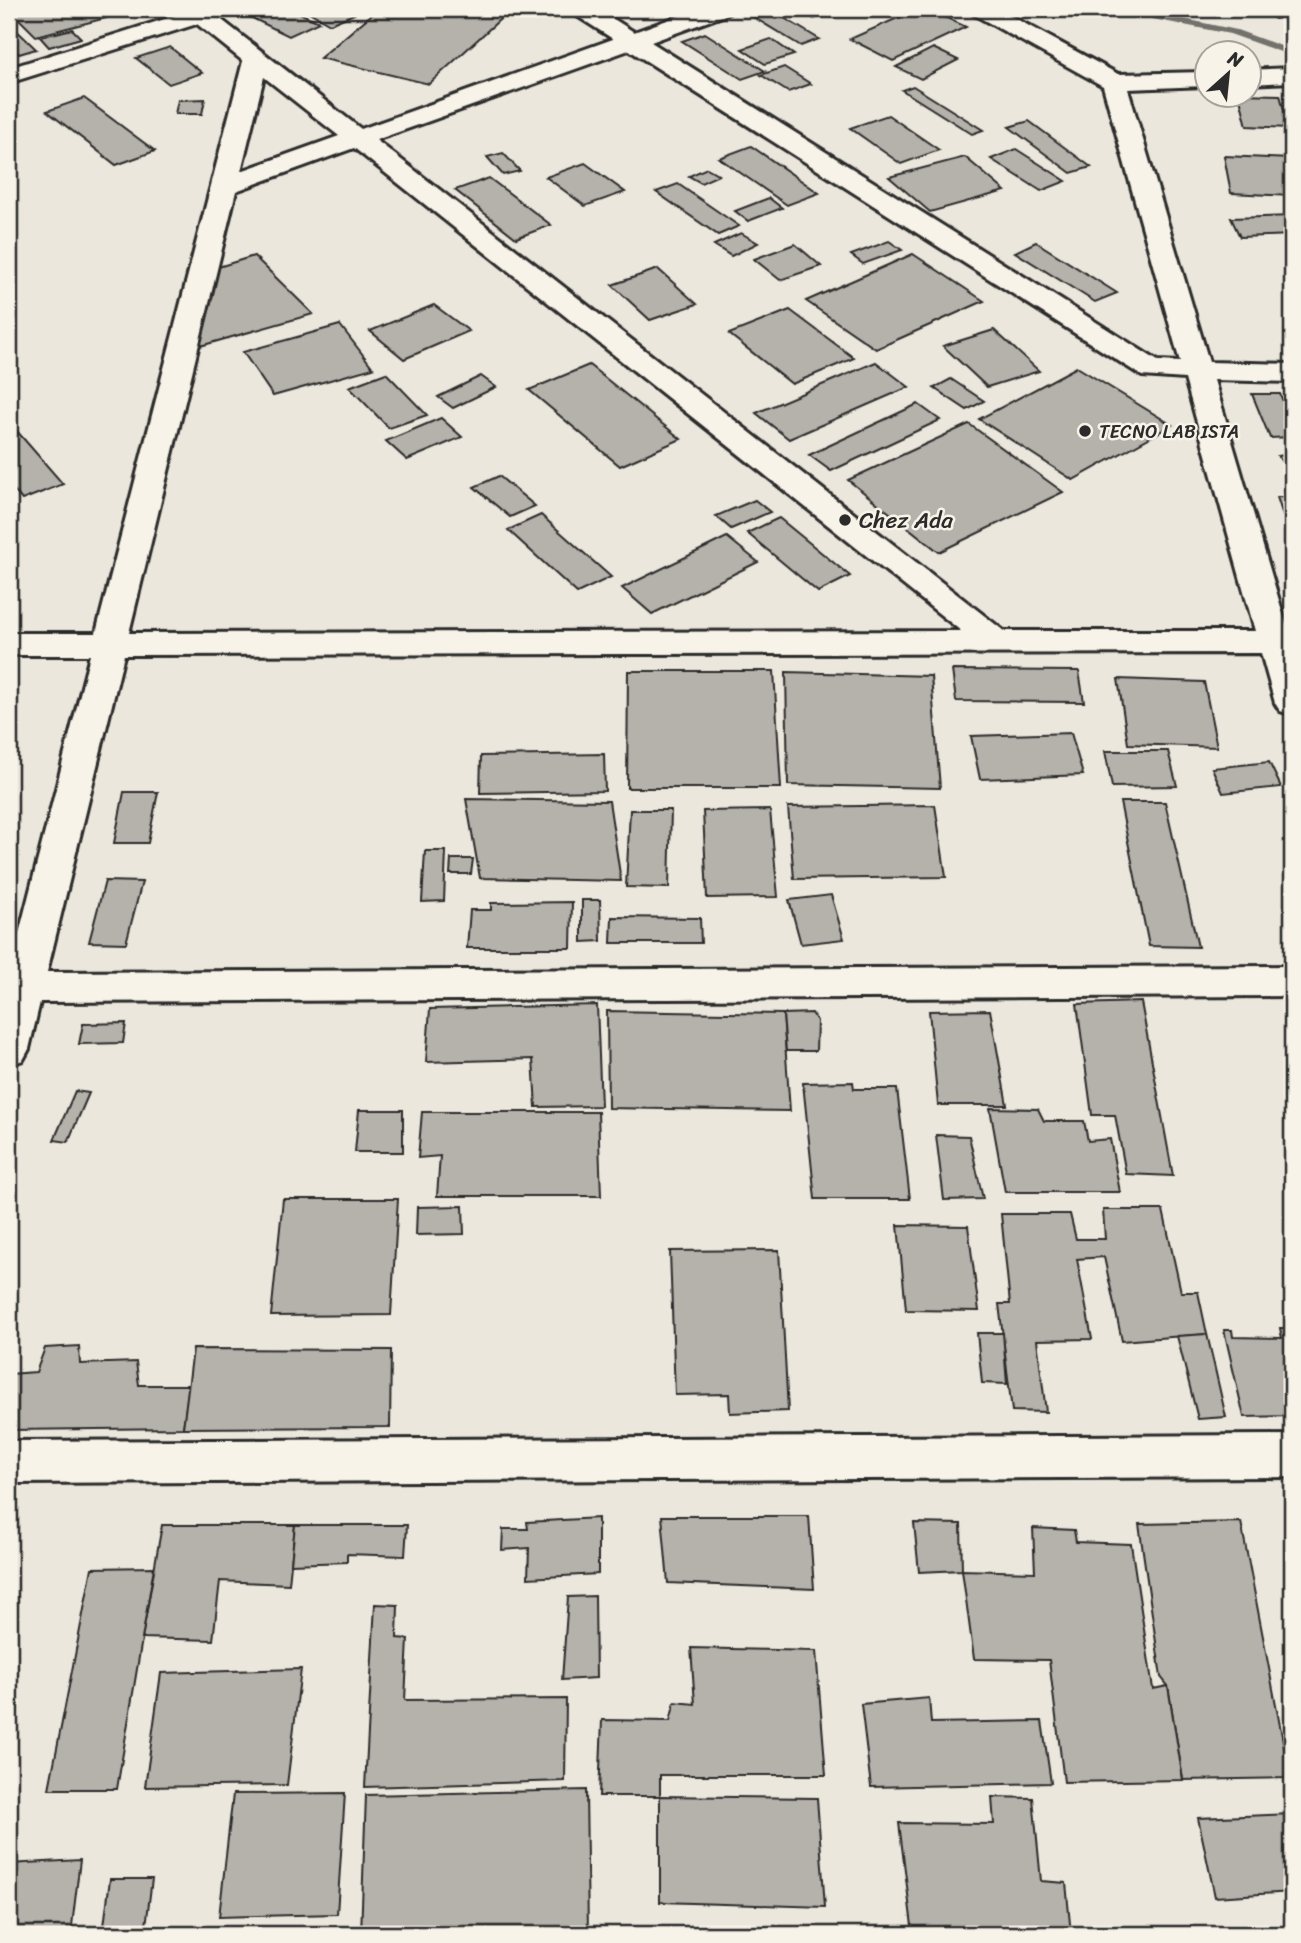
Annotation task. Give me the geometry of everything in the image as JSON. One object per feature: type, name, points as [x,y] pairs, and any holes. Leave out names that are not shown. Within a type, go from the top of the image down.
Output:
[{"type":"street","points":[[582,9],[1152,370],[1292,373]]},
{"type":"street","points":[[224,186],[720,9]]},
{"type":"street","points":[[981,9],[1114,82],[1192,79]]},
{"type":"street","points":[[9,76],[205,11],[256,58],[997,643]]},
{"type":"street","points":[[9,1049],[256,58]]},
{"type":"street","points":[[1262,76],[1292,75]]},
{"type":"street","points":[[1114,82],[1196,371],[1284,642],[1292,703]]},
{"type":"street","points":[[9,644],[1284,642]]},
{"type":"street","points":[[24,987],[1292,981]]},
{"type":"street","points":[[9,1462],[1292,1455]]},
{"type":"building","points":[[9,9],[95,9],[106,18],[36,36]]},
{"type":"building","points":[[265,9],[291,9],[319,22],[289,36],[248,16]]},
{"type":"building","points":[[304,9],[345,9],[354,14],[330,24]]},
{"type":"building","points":[[378,9],[509,11],[429,84],[320,58]]},
{"type":"building","points":[[740,9],[769,9],[819,39],[801,46]]},
{"type":"building","points":[[797,9],[844,9],[814,19]]},
{"type":"building","points":[[918,9],[928,9],[966,27],[893,61],[850,39]]},
{"type":"building","points":[[1238,9],[1292,9],[1292,21],[1283,17],[1275,19],[1263,11],[1250,15]]},
{"type":"building","points":[[9,23],[36,49],[19,54],[9,43]]},
{"type":"building","points":[[72,29],[81,38],[49,47],[40,37]]},
{"type":"building","points":[[705,33],[765,71],[742,79],[682,41]]},
{"type":"building","points":[[771,39],[794,55],[765,64],[742,49]]},
{"type":"building","points":[[170,47],[202,73],[169,84],[136,58]]},
{"type":"building","points":[[933,48],[958,60],[921,79],[896,67]]},
{"type":"building","points":[[784,67],[811,84],[788,92],[761,75]]},
{"type":"building","points":[[913,86],[983,130],[972,134],[902,90]]},
{"type":"building","points":[[1262,95],[1280,95],[1289,128],[1247,126],[1242,108],[1262,108]]},
{"type":"building","points":[[84,98],[155,151],[116,165],[47,111]]},
{"type":"building","points":[[205,99],[202,114],[175,114],[178,100]]},
{"type":"building","points":[[888,115],[939,150],[901,164],[850,128]]},
{"type":"building","points":[[1029,121],[1091,167],[1071,173],[1009,127]]},
{"type":"building","points":[[751,146],[819,193],[787,205],[719,158]]},
{"type":"building","points":[[1016,149],[1066,181],[1041,191],[991,159]]},
{"type":"building","points":[[503,153],[520,171],[503,175],[487,157]]},
{"type":"building","points":[[1224,156],[1292,159],[1292,196],[1231,193]]},
{"type":"building","points":[[965,157],[1005,191],[930,212],[889,177]]},
{"type":"building","points":[[585,163],[625,192],[585,206],[546,177]]},
{"type":"building","points":[[707,168],[719,175],[701,183],[689,176]]},
{"type":"building","points":[[489,178],[551,225],[516,238],[455,190]]},
{"type":"building","points":[[678,184],[739,226],[718,235],[656,192]]},
{"type":"building","points":[[769,198],[782,208],[748,221],[735,211]]},
{"type":"building","points":[[1292,216],[1292,235],[1240,237],[1231,218]]},
{"type":"building","points":[[741,233],[758,243],[731,256],[714,245]]},
{"type":"building","points":[[889,241],[902,250],[863,264],[851,255]]},
{"type":"building","points":[[1036,242],[1117,293],[1095,302],[1015,252]]},
{"type":"building","points":[[795,244],[821,266],[780,280],[754,259]]},
{"type":"building","points":[[913,254],[984,301],[876,349],[806,301]]},
{"type":"building","points":[[254,256],[313,314],[200,346],[215,268]]},
{"type":"building","points":[[658,269],[697,304],[650,320],[612,285]]},
{"type":"building","points":[[434,305],[469,331],[404,359],[370,331]]},
{"type":"building","points":[[790,310],[854,358],[792,384],[729,334]]},
{"type":"building","points":[[340,325],[373,368],[273,396],[243,352]]},
{"type":"building","points":[[994,330],[1039,371],[987,387],[943,346]]},
{"type":"building","points":[[876,362],[909,387],[789,439],[756,413]]},
{"type":"building","points":[[589,365],[681,439],[620,466],[529,390]]},
{"type":"building","points":[[1077,367],[1172,425],[1073,480],[979,419]]},
{"type":"building","points":[[386,373],[427,415],[389,428],[349,387]]},
{"type":"building","points":[[481,376],[496,387],[453,408],[438,397]]},
{"type":"building","points":[[951,379],[984,401],[967,410],[934,388]]},
{"type":"building","points":[[1252,394],[1280,394],[1292,424],[1292,437],[1270,438]]},
{"type":"building","points":[[918,404],[940,420],[831,471],[809,455]]},
{"type":"building","points":[[441,418],[462,437],[407,460],[386,441]]},
{"type":"building","points":[[9,422],[63,484],[22,500],[9,484]]},
{"type":"building","points":[[969,424],[1063,492],[939,552],[848,480]]},
{"type":"building","points":[[1292,454],[1292,476],[1278,456]]},
{"type":"building","points":[[499,476],[535,506],[510,517],[474,487]]},
{"type":"building","points":[[1277,497],[1292,497],[1292,534],[1289,534]]},
{"type":"building","points":[[755,500],[770,512],[731,529],[716,516]]},
{"type":"building","points":[[541,515],[611,577],[577,593],[508,530]]},
{"type":"building","points":[[779,518],[850,576],[818,592],[747,533]]},
{"type":"building","points":[[727,537],[758,562],[652,614],[622,588]]},
{"type":"building","points":[[952,670],[1079,671],[1084,702],[956,701]]},
{"type":"building","points":[[628,671],[774,671],[781,788],[627,788]]},
{"type":"building","points":[[786,672],[931,676],[940,788],[788,785]]},
{"type":"building","points":[[1118,679],[1204,682],[1217,747],[1128,744]]},
{"type":"building","points":[[1071,733],[1083,775],[980,779],[971,736]]},
{"type":"building","points":[[1105,751],[1168,751],[1177,786],[1112,787]]},
{"type":"building","points":[[604,754],[605,791],[480,793],[481,756]]},
{"type":"building","points":[[1269,762],[1281,787],[1223,793],[1212,768]]},
{"type":"building","points":[[124,792],[158,792],[148,843],[114,843]]},
{"type":"building","points":[[466,799],[609,801],[621,881],[480,878]]},
{"type":"building","points":[[1120,802],[1165,802],[1198,947],[1149,946]]},
{"type":"building","points":[[935,805],[946,877],[794,879],[788,807]]},
{"type":"building","points":[[630,810],[671,810],[669,888],[626,887]]},
{"type":"building","points":[[770,810],[778,897],[707,898],[703,811]]},
{"type":"building","points":[[425,851],[446,851],[444,901],[422,902]]},
{"type":"building","points":[[451,859],[473,859],[471,874],[450,874]]},
{"type":"building","points":[[105,881],[142,882],[126,943],[89,942]]},
{"type":"building","points":[[831,895],[844,939],[801,944],[789,900]]},
{"type":"building","points":[[582,900],[600,900],[601,941],[582,942]]},
{"type":"building","points":[[572,902],[571,948],[467,948],[470,910],[491,910],[491,903]]},
{"type":"building","points":[[612,917],[700,918],[701,943],[611,943]]},
{"type":"building","points":[[1141,1002],[1173,1176],[1126,1174],[1115,1115],[1092,1115],[1077,1004]]},
{"type":"building","points":[[597,1005],[601,1106],[536,1107],[533,1059],[426,1062],[430,1009]]},
{"type":"building","points":[[990,1010],[1007,1105],[938,1105],[929,1011]]},
{"type":"building","points":[[607,1011],[783,1014],[790,1111],[608,1108]]},
{"type":"building","points":[[812,1013],[817,1021],[816,1051],[786,1051],[783,1014]]},
{"type":"building","points":[[126,1023],[123,1043],[79,1044],[83,1024]]},
{"type":"building","points":[[853,1082],[854,1089],[897,1089],[910,1199],[815,1199],[803,1083]]},
{"type":"building","points":[[75,1091],[89,1093],[68,1142],[54,1140]]},
{"type":"building","points":[[990,1108],[1038,1109],[1044,1121],[1084,1121],[1088,1141],[1110,1139],[1120,1192],[1005,1192]]},
{"type":"building","points":[[359,1110],[403,1110],[403,1152],[355,1152]]},
{"type":"building","points":[[422,1112],[598,1112],[601,1196],[437,1196],[440,1156],[418,1158]]},
{"type":"building","points":[[936,1135],[969,1136],[983,1199],[944,1200]]},
{"type":"building","points":[[283,1199],[398,1199],[391,1315],[271,1316]]},
{"type":"building","points":[[463,1206],[464,1234],[416,1235],[417,1207]]},
{"type":"building","points":[[1103,1210],[1163,1210],[1181,1292],[1198,1292],[1207,1334],[1122,1341],[1104,1257],[1077,1259],[1092,1339],[1037,1340],[1046,1412],[1012,1411],[999,1304],[1010,1304],[1001,1214],[1070,1214],[1076,1239],[1105,1239]]},
{"type":"building","points":[[898,1225],[968,1226],[979,1311],[906,1310]]},
{"type":"building","points":[[779,1250],[788,1411],[730,1413],[729,1394],[675,1395],[670,1251]]},
{"type":"building","points":[[1280,1328],[1292,1328],[1292,1416],[1244,1417],[1224,1330],[1232,1330],[1233,1337],[1282,1338]]},
{"type":"building","points":[[977,1333],[1003,1333],[1007,1384],[982,1383]]},
{"type":"building","points":[[1207,1334],[1226,1417],[1198,1419],[1177,1336]]},
{"type":"building","points":[[79,1346],[80,1364],[136,1362],[139,1385],[189,1385],[183,1428],[9,1430],[9,1374],[36,1372],[45,1348]]},
{"type":"building","points":[[193,1349],[391,1350],[390,1427],[183,1428]]},
{"type":"building","points":[[662,1516],[809,1516],[814,1589],[668,1583]]},
{"type":"building","points":[[598,1518],[598,1574],[528,1578],[529,1548],[502,1550],[503,1529],[528,1529],[527,1522]]},
{"type":"building","points":[[1241,1522],[1290,1778],[1183,1780],[1168,1686],[1161,1677],[1139,1524]]},
{"type":"building","points":[[914,1523],[961,1524],[962,1570],[919,1572]]},
{"type":"building","points":[[162,1525],[295,1525],[289,1584],[220,1581],[213,1640],[142,1638]]},
{"type":"building","points":[[295,1525],[407,1525],[405,1556],[347,1554],[347,1562],[291,1564]]},
{"type":"building","points":[[1033,1528],[1074,1530],[1076,1542],[1131,1544],[1153,1689],[1168,1686],[1183,1780],[1064,1782],[1049,1660],[974,1659],[962,1570],[1035,1572]]},
{"type":"building","points":[[154,1567],[117,1789],[49,1789],[92,1568]]},
{"type":"building","points":[[595,1596],[596,1678],[562,1680],[568,1597]]},
{"type":"building","points":[[375,1604],[398,1605],[397,1638],[408,1639],[405,1700],[566,1699],[565,1781],[365,1787]]},
{"type":"building","points":[[691,1648],[816,1651],[826,1775],[660,1775],[660,1796],[599,1796],[602,1720],[670,1721],[675,1702],[695,1704]]},
{"type":"building","points":[[301,1669],[287,1785],[145,1787],[161,1673]]},
{"type":"building","points":[[929,1698],[931,1723],[1042,1721],[1051,1783],[871,1787],[861,1704]]},
{"type":"building","points":[[586,1790],[588,1934],[361,1934],[366,1795]]},
{"type":"building","points":[[345,1793],[337,1914],[219,1917],[233,1794]]},
{"type":"building","points":[[660,1796],[817,1798],[825,1907],[660,1902]]},
{"type":"building","points":[[992,1797],[1033,1798],[1041,1881],[1066,1883],[1071,1934],[913,1934],[899,1823],[994,1824]]},
{"type":"building","points":[[1292,1814],[1292,1892],[1215,1897],[1198,1818]]},
{"type":"building","points":[[80,1860],[71,1934],[9,1934],[9,1864]]},
{"type":"building","points":[[110,1879],[152,1879],[145,1934],[103,1934]]},
{"type":"waterway","points":[[1129,9],[1234,32],[1292,53]]},
{"type":"place","name":"TECNO LAB ISTA","points":[[1085,431]]},
{"type":"place","name":"Chez Ada","points":[[845,520]]}]
